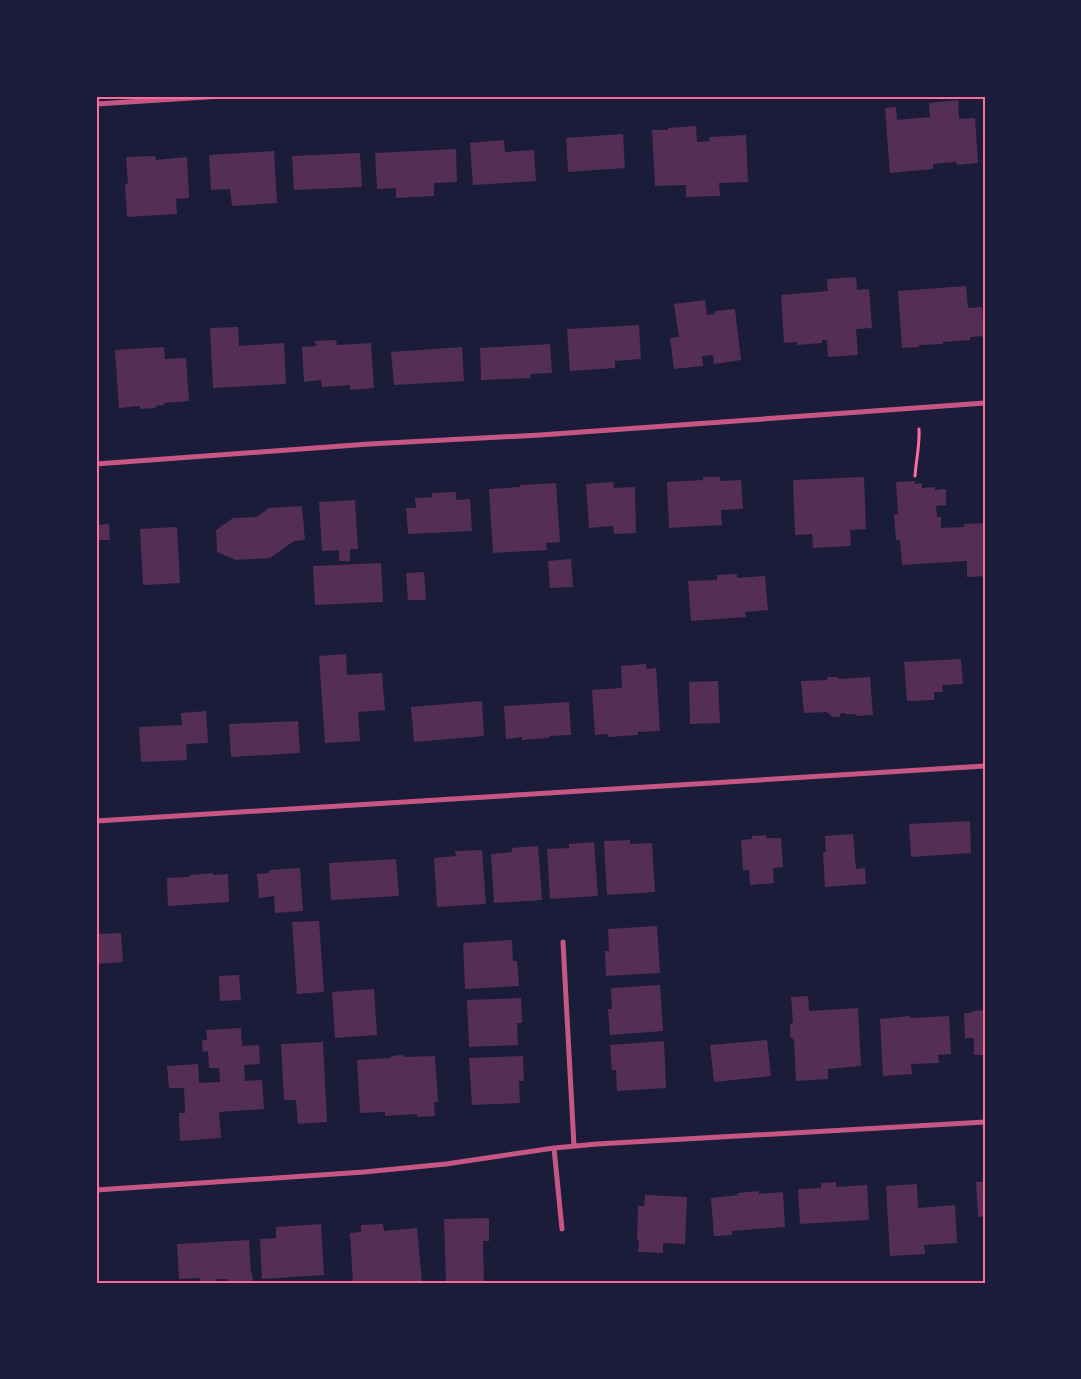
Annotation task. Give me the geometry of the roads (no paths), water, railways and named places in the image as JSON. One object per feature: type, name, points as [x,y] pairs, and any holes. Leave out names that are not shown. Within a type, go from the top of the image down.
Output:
[{"type":"street","points":[[96,104],[223,96]]},
{"type":"street","points":[[96,464],[985,403]]},
{"type":"street","points":[[96,821],[985,766]]},
{"type":"street","points":[[562,942],[574,1146]]},
{"type":"street","points":[[96,1190],[364,1172],[446,1164],[554,1148],[597,1144],[985,1122]]},
{"type":"street","points":[[554,1148],[562,1229]]}]
